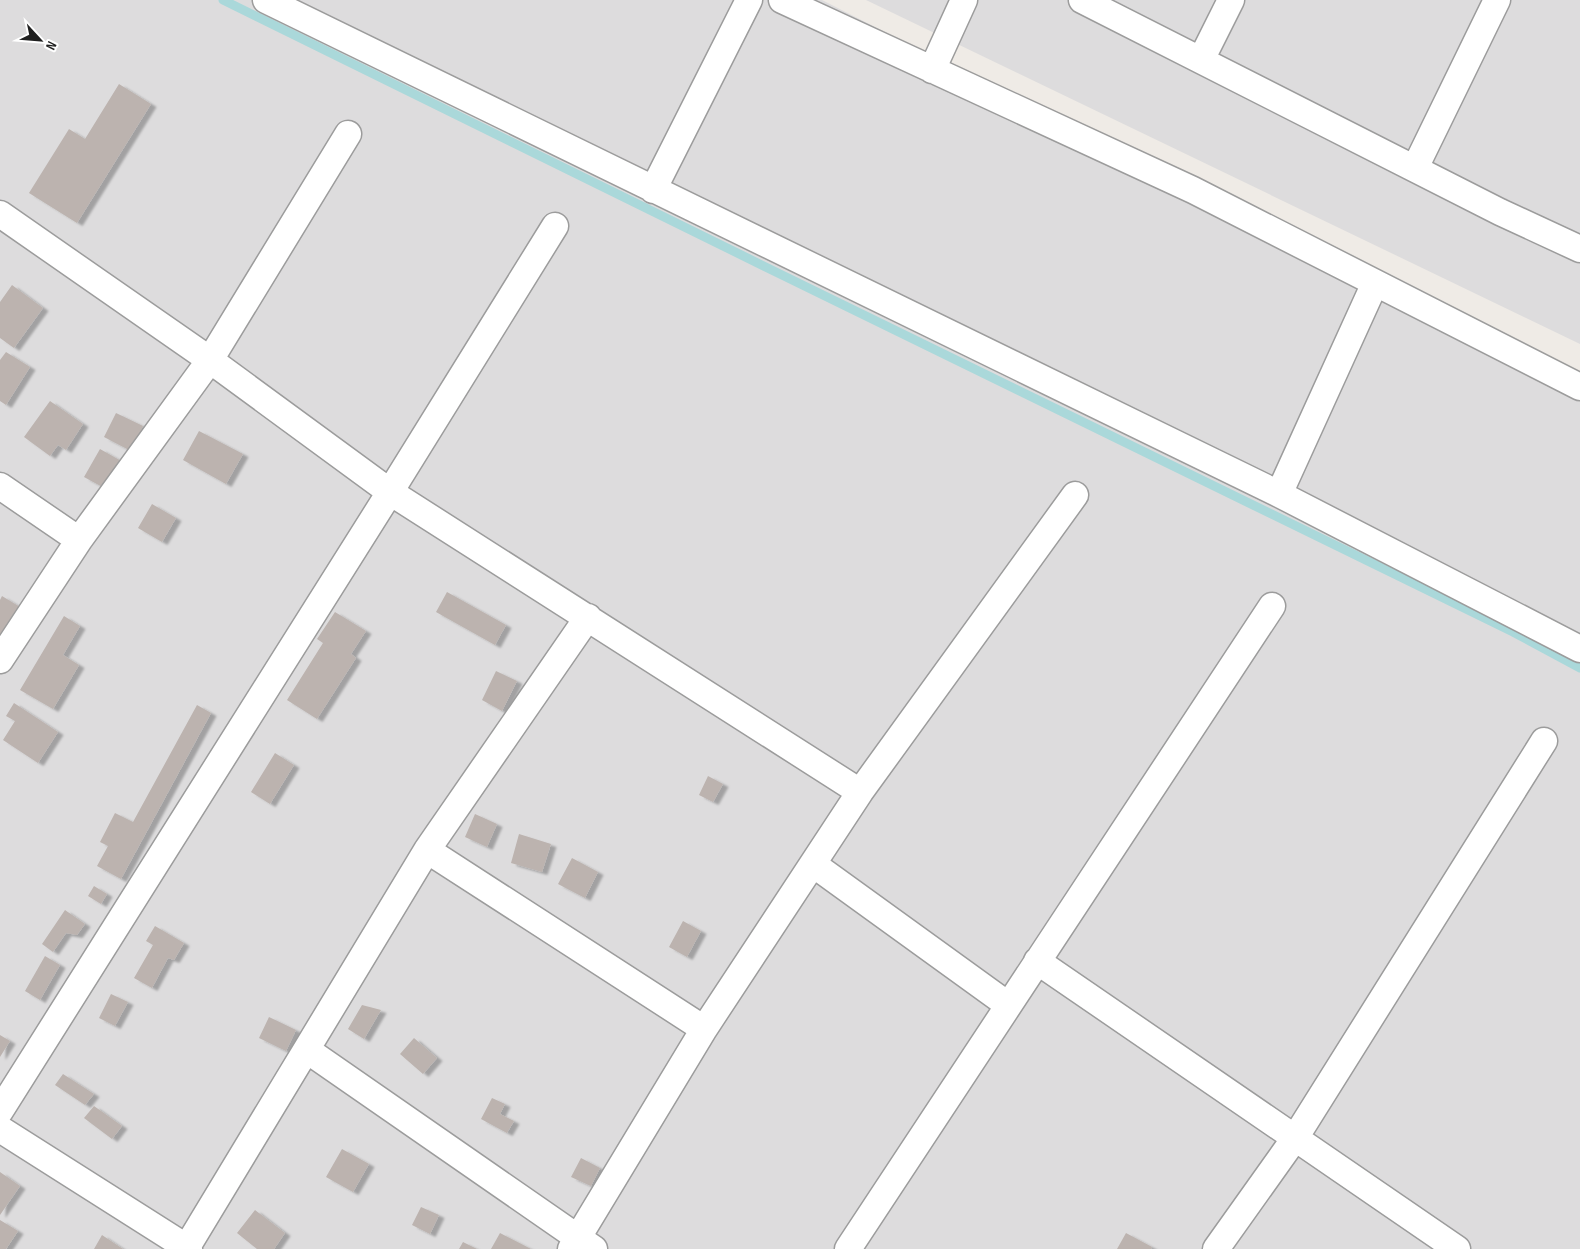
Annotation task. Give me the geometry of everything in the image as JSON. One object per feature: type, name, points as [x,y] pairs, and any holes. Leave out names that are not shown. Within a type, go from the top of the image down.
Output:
[{"type":"street","points":[[266,0],[1279,494],[1580,649]]},
{"type":"street","points":[[653,190],[749,0]]},
{"type":"street","points":[[782,0],[1193,190],[1580,387]]},
{"type":"street","points":[[932,70],[964,0]]},
{"type":"street","points":[[1082,0],[1500,212],[1580,249]]},
{"type":"street","points":[[1201,60],[1231,0]]},
{"type":"street","points":[[1415,168],[1497,0]]},
{"type":"street","points":[[0,660],[78,540],[210,360],[348,134]]},
{"type":"street","points":[[0,214],[210,360],[390,492],[860,792]]},
{"type":"street","points":[[0,1111],[390,492],[555,226]]},
{"type":"street","points":[[1279,494],[1375,283]]},
{"type":"street","points":[[0,486],[78,540]]},
{"type":"street","points":[[307,1050],[581,1246],[704,1029],[860,792],[1075,495]]},
{"type":"street","points":[[848,1249],[1272,606]]},
{"type":"street","points":[[0,1129],[188,1248],[427,850],[588,617]]},
{"type":"street","points":[[1216,1249],[1296,1138],[1544,741]]},
{"type":"street","points":[[427,850],[704,1029]]},
{"type":"street","points":[[813,864],[1008,1005]]},
{"type":"street","points":[[1037,961],[1457,1249]]},
{"type":"shaded area","points":[[0,0],[822,0],[1580,386],[1580,1249],[0,1249]]},
{"type":"shaded area","points":[[866,0],[1580,0],[1580,344]]},
{"type":"building","points":[[119,84],[151,104],[77,223],[29,193],[69,129],[85,139]]},
{"type":"building","points":[[12,285],[43,308],[14,348],[0,338],[0,302]]},
{"type":"building","points":[[6,352],[30,367],[6,405],[0,401],[0,360]]},
{"type":"building","points":[[50,401],[83,424],[66,450],[58,445],[50,456],[24,437]]},
{"type":"building","points":[[116,413],[143,426],[131,451],[104,437]]},
{"type":"building","points":[[199,431],[243,454],[226,484],[183,460]]},
{"type":"building","points":[[100,449],[123,462],[108,490],[84,477]]},
{"type":"building","points":[[152,504],[176,518],[162,542],[138,528]]},
{"type":"building","points":[[447,592],[506,625],[495,645],[436,612]]},
{"type":"building","points":[[2,596],[20,607],[0,639],[0,600]]},
{"type":"building","points":[[335,612],[366,631],[351,654],[356,658],[317,719],[287,700],[323,643],[317,639]]},
{"type":"building","points":[[64,616],[80,626],[63,655],[79,665],[53,709],[20,690]]},
{"type":"building","points":[[496,671],[517,681],[502,711],[482,700]]},
{"type":"building","points":[[14,703],[58,732],[38,763],[3,740],[15,721],[6,716]]},
{"type":"building","points":[[197,705],[211,713],[121,879],[97,866],[108,846],[100,842],[115,813],[133,822]]},
{"type":"building","points":[[275,753],[294,765],[270,804],[251,792]]},
{"type":"building","points":[[708,776],[723,784],[713,802],[699,795]]},
{"type":"building","points":[[475,814],[497,824],[487,847],[465,837]]},
{"type":"building","points":[[519,834],[551,844],[542,872],[511,863]]},
{"type":"building","points":[[572,858],[598,872],[585,898],[558,884]]},
{"type":"building","points":[[94,886],[107,894],[101,904],[88,896]]},
{"type":"building","points":[[65,910],[85,924],[77,935],[66,933],[53,952],[42,944]]},
{"type":"building","points":[[683,921],[701,931],[687,957],[669,947]]},
{"type":"building","points":[[155,926],[184,943],[174,960],[168,958],[152,988],[134,978],[153,945],[146,941]]},
{"type":"building","points":[[45,956],[60,965],[40,1000],[25,991]]},
{"type":"building","points":[[111,994],[128,1002],[115,1026],[99,1018]]},
{"type":"building","points":[[362,1005],[381,1010],[364,1039],[348,1029]]},
{"type":"building","points":[[269,1017],[296,1030],[286,1051],[259,1038]]},
{"type":"building","points":[[0,1035],[10,1041],[0,1057]]},
{"type":"building","points":[[414,1038],[437,1058],[423,1074],[400,1054]]},
{"type":"building","points":[[63,1074],[94,1094],[85,1105],[55,1085]]},
{"type":"building","points":[[492,1098],[505,1104],[500,1114],[514,1121],[507,1133],[481,1119]]},
{"type":"building","points":[[94,1106],[122,1126],[112,1139],[84,1118]]},
{"type":"building","points":[[342,1149],[369,1164],[353,1192],[326,1177]]},
{"type":"building","points":[[581,1158],[600,1168],[591,1186],[571,1177]]},
{"type":"building","points":[[0,1172],[20,1186],[0,1215]]},
{"type":"building","points":[[421,1207],[439,1215],[430,1234],[412,1225]]},
{"type":"building","points":[[255,1210],[285,1233],[274,1249],[257,1249],[237,1233]]},
{"type":"building","points":[[0,1220],[18,1231],[6,1249],[0,1249]]},
{"type":"building","points":[[500,1233],[531,1249],[491,1249]]},
{"type":"building","points":[[1126,1233],[1152,1247],[1151,1249],[1117,1249]]},
{"type":"building","points":[[102,1235],[123,1249],[94,1249]]},
{"type":"building","points":[[463,1242],[477,1249],[459,1249]]},
{"type":"waterway","points":[[223,0],[1513,632],[1580,668]]}]
